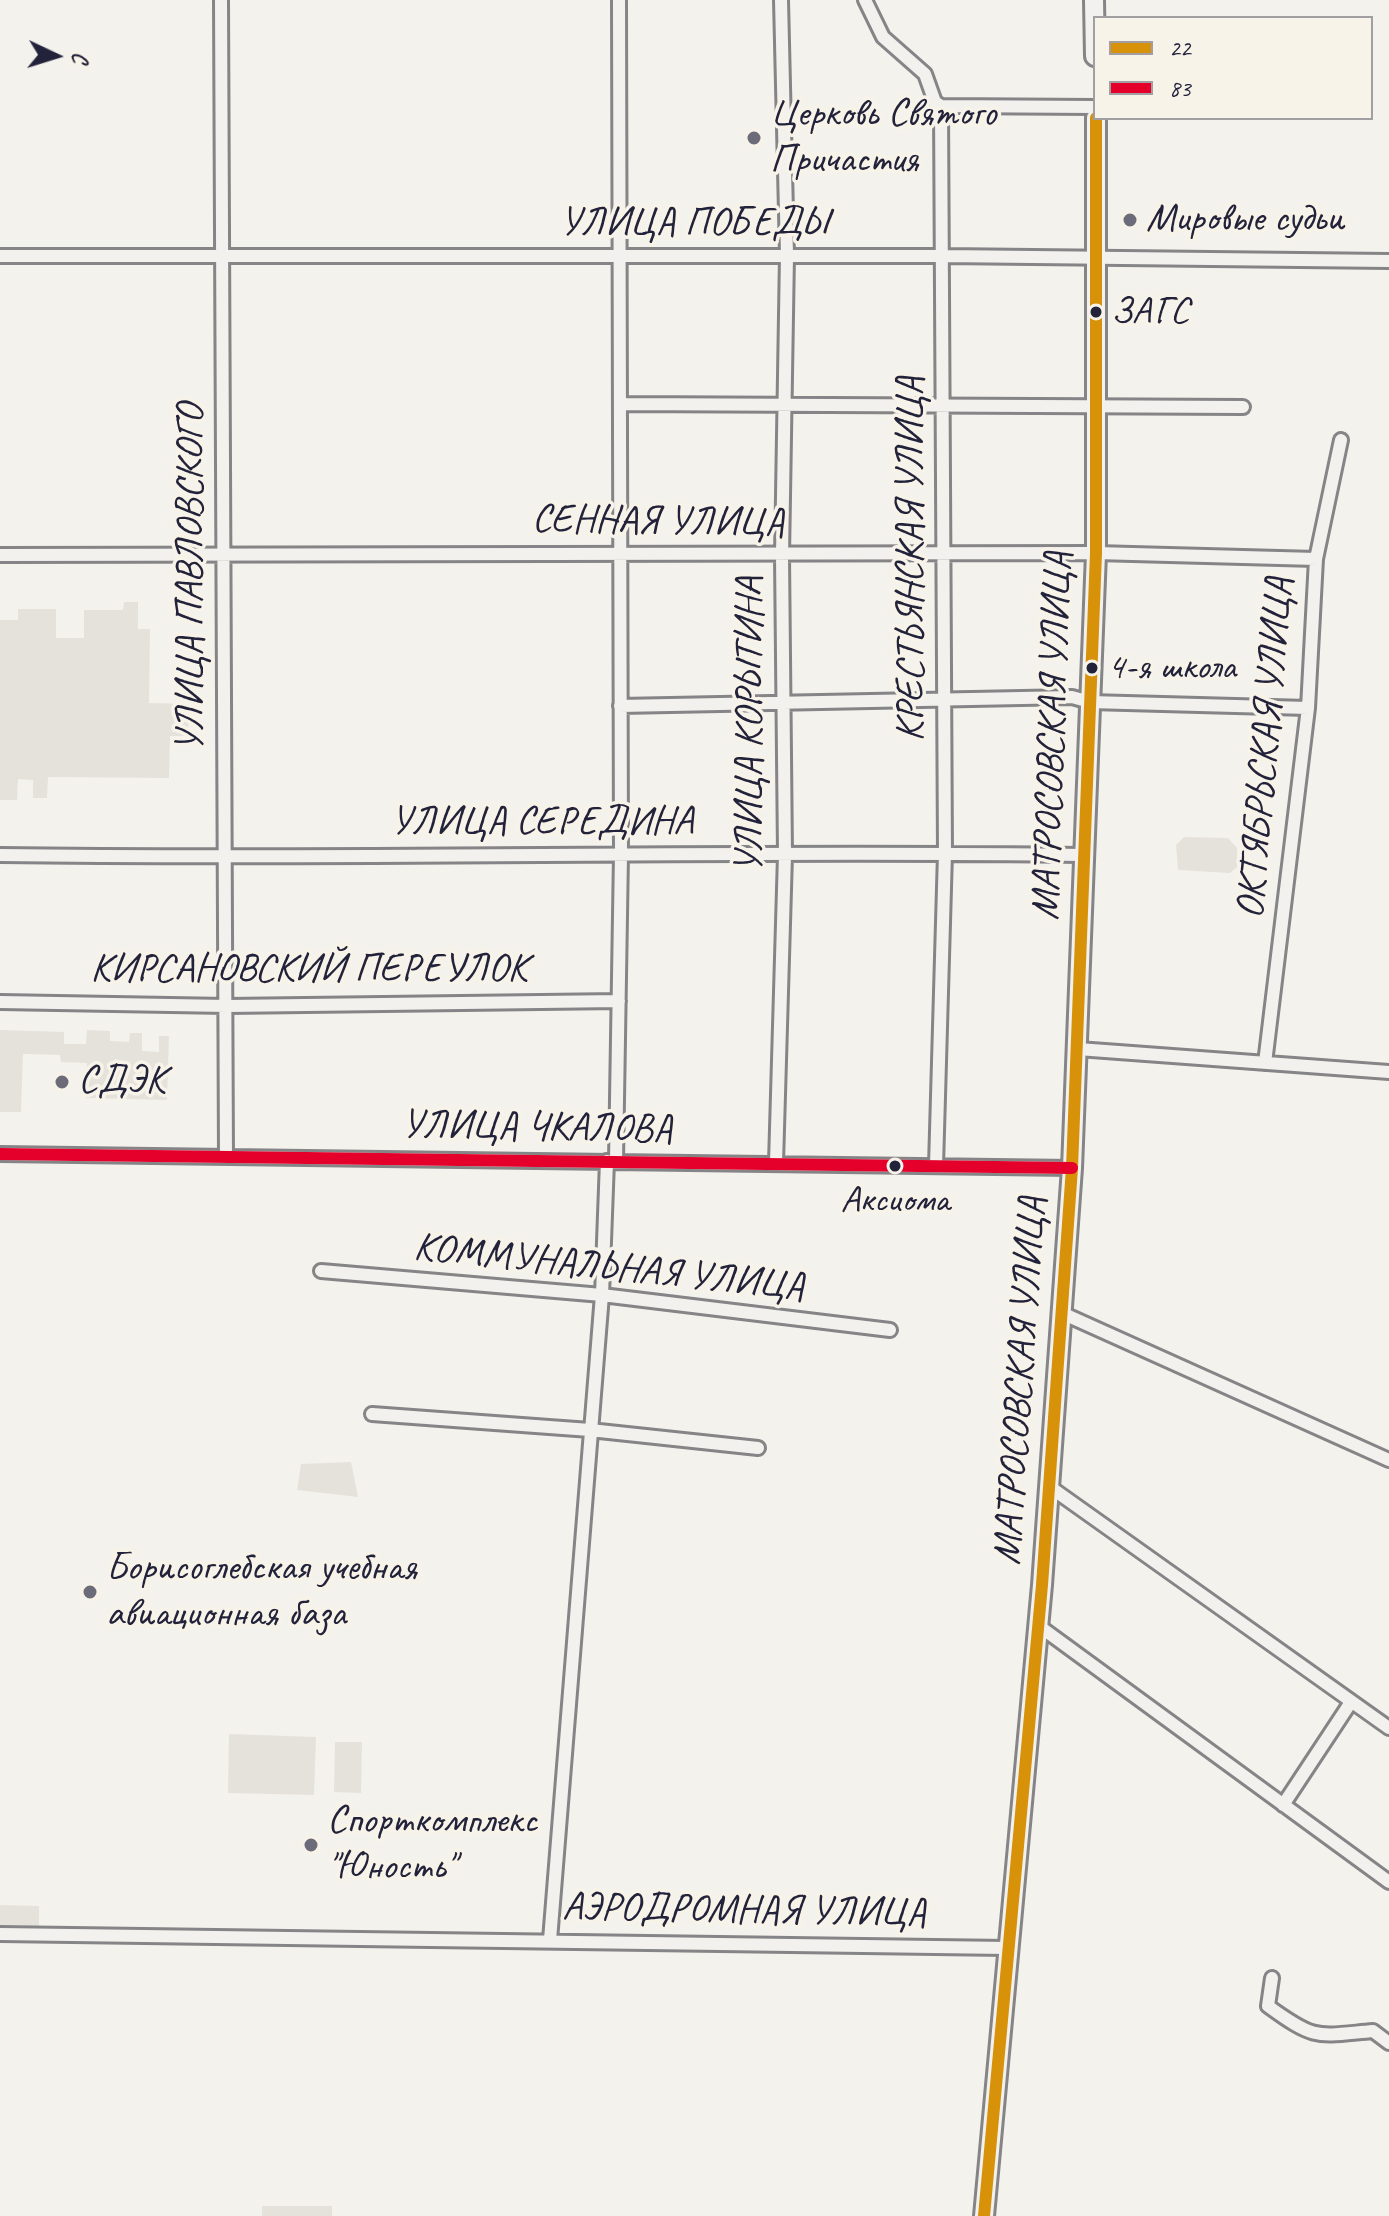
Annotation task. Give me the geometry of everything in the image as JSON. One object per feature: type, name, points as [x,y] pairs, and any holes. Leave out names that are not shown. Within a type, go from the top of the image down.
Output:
[{"type":"highway","name":"МАТРОСОВСКАЯ УЛИЦА","points":[[984,2216],[1039,1626],[1064,1314],[1072,1168],[1096,553],[1096,120]]},
{"type":"street","name":"УЛИЦА ПАВЛОВСКОГО","points":[[221,0],[226,553],[226,1156]]},
{"type":"street","points":[[550,1940],[602,1295],[619,1001],[622,257],[619,0]]},
{"type":"street","name":"УЛИЦА КОРЫТИНА","points":[[776,1163],[785,855],[782,556],[787,255],[781,0]]},
{"type":"street","points":[[865,0],[883,37],[925,74],[935,102],[941,106],[1093,107]]},
{"type":"street","name":"КРЕСТЬЯНСКАЯ УЛИЦА","points":[[936,1166],[945,853],[941,106]]},
{"type":"street","name":"УЛИЦА ПОБЕДЫ","points":[[0,256],[787,255],[1389,261]]},
{"type":"street","points":[[621,404],[1243,407]]},
{"type":"street","name":"ОКТЯБРЬСКАЯ УЛИЦА","points":[[1265,1063],[1308,708],[1316,559],[1341,440]]},
{"type":"street","name":"СЕННАЯ УЛИЦА","points":[[0,555],[620,553],[782,556],[1096,553],[1316,559]]},
{"type":"street","points":[[620,706],[1072,697],[1090,702],[1308,708]]},
{"type":"street","name":"УЛИЦА СЕРЕДИНА","points":[[0,855],[225,858],[621,854],[1084,855]]},
{"type":"street","name":"КИРСАНОВСКИЙ ПЕРЕУЛОК","points":[[0,1002],[227,1006],[619,1001]]},
{"type":"street","points":[[1078,1049],[1389,1072]]},
{"type":"street","name":"УЛИЦА ЧКАЛОВА","points":[[0,1154],[1072,1168]]},
{"type":"street","name":"КОММУНАЛЬНАЯ УЛИЦА","points":[[321,1271],[602,1295],[890,1330]]},
{"type":"street","points":[[1064,1314],[1389,1460]]},
{"type":"street","points":[[372,1414],[590,1430],[758,1448]]},
{"type":"street","points":[[1050,1487],[1389,1728]]},
{"type":"street","points":[[1039,1626],[1389,1882]]},
{"type":"street","points":[[1283,1805],[1351,1702]]},
{"type":"street","name":"АЭРОДРОМНАЯ УЛИЦА","points":[[0,1934],[1007,1948]]},
{"type":"street","points":[[1272,1978],[1268,2006],[1301,2030],[1334,2037],[1373,2031],[1389,2043]]},
{"type":"shaded area","points":[[124,602],[138,602],[138,629],[150,629],[149,703],[189,704],[188,736],[170,736],[169,778],[48,777],[47,798],[33,798],[33,780],[18,779],[17,800],[0,800],[0,620],[18,620],[18,609],[56,609],[56,638],[84,638],[84,610],[123,610]]},
{"type":"shaded area","points":[[1184,837],[1228,838],[1237,848],[1237,867],[1230,873],[1178,870],[1176,845]]},
{"type":"shaded area","points":[[0,1030],[64,1032],[64,1044],[86,1044],[87,1030],[110,1031],[110,1041],[129,1042],[130,1033],[142,1033],[142,1051],[159,1052],[159,1036],[169,1036],[167,1100],[86,1098],[87,1063],[61,1062],[60,1055],[23,1054],[21,1112],[0,1112]]},
{"type":"shaded area","points":[[351,1462],[358,1497],[297,1490],[301,1464]]},
{"type":"shaded area","points":[[229,1734],[316,1737],[314,1795],[228,1793]]},
{"type":"shaded area","points":[[335,1742],[362,1742],[361,1793],[334,1792]]},
{"type":"shaded area","points":[[0,1905],[39,1906],[39,1926],[0,1925]]},
{"type":"shaded area","points":[[262,2206],[332,2206],[332,2216],[262,2216]]},
{"type":"transit line","name":"22","points":[[984,2216],[1042,1585],[1072,1168],[1096,553],[1096,120]]},
{"type":"transit line","name":"83","points":[[0,1154],[1072,1168]]},
{"type":"place","name":"Церковь Святого Причастия","points":[[754,138]]},
{"type":"place","name":"Мировые судьи","points":[[1130,220]]},
{"type":"place","name":"ЗАГС","points":[[1096,312]]},
{"type":"place","name":"4-я школа","points":[[1092,668]]},
{"type":"place","name":"СДЭК","points":[[62,1082]]},
{"type":"place","name":"Аксиома","points":[[895,1166]]},
{"type":"place","name":"Борисоглебская учебная авиационная база","points":[[90,1592]]},
{"type":"place","name":"Спорткомплекс \"Юность\"","points":[[311,1845]]}]
